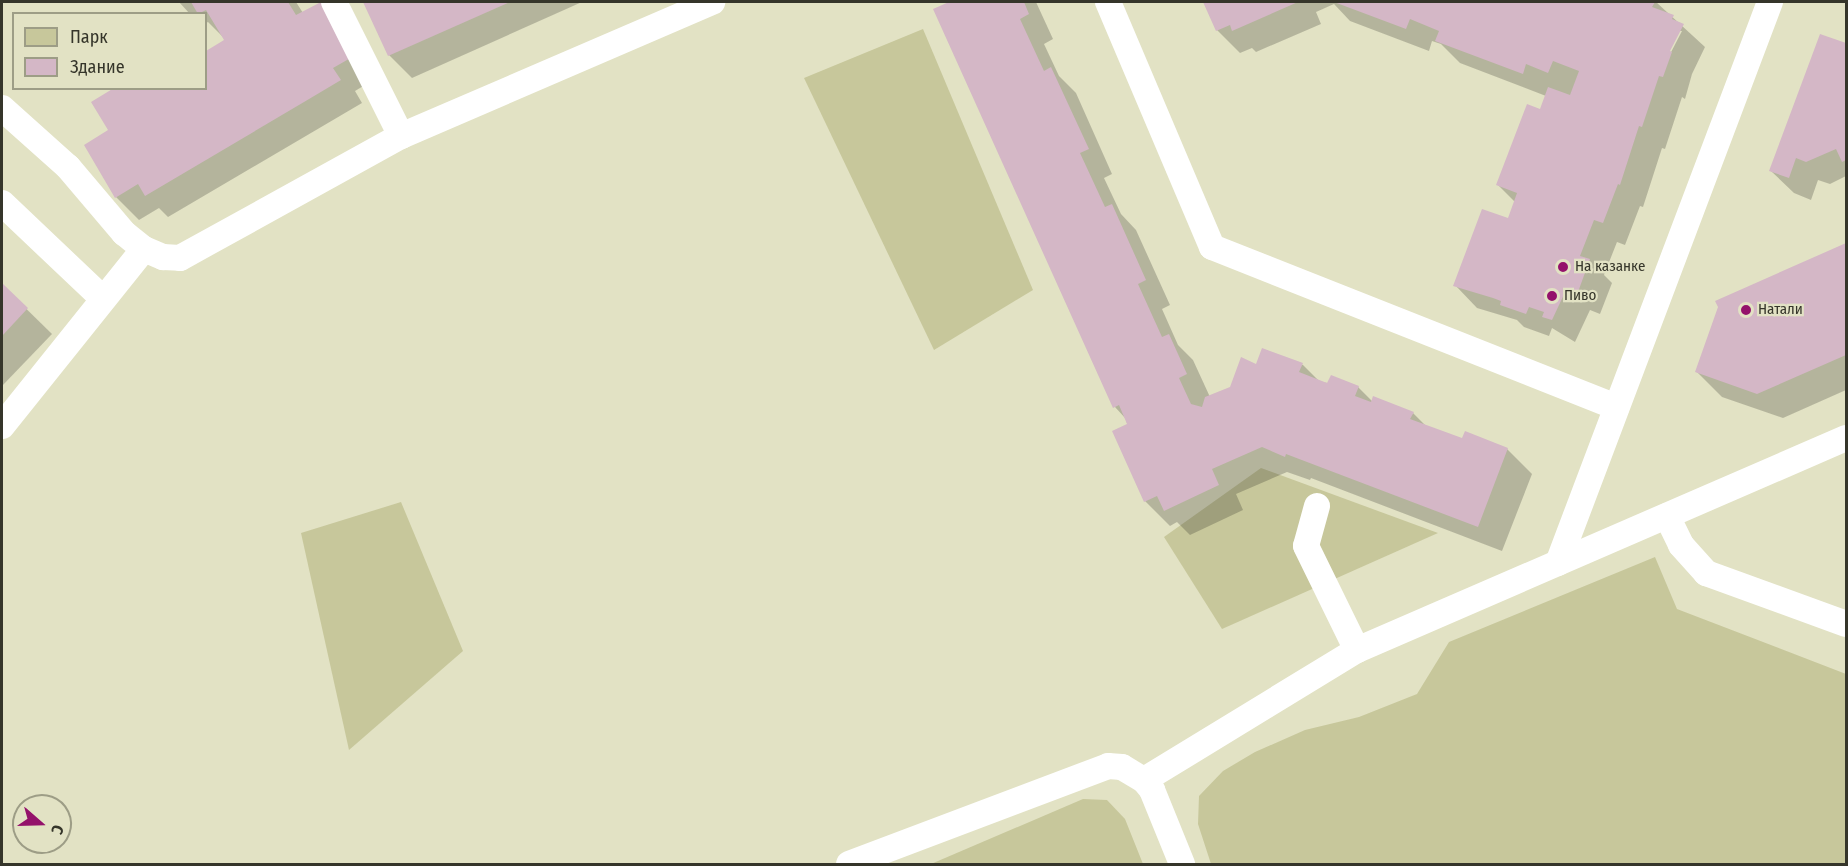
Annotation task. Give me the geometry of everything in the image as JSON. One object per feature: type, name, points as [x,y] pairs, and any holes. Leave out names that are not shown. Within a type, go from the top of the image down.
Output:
[{"type":"lane","points":[[334,2],[401,136]]},
{"type":"lane","points":[[2,108],[68,167],[124,233],[144,249],[163,257],[180,258],[401,136],[712,2]]},
{"type":"lane","points":[[1108,2],[1212,248],[1617,407]]},
{"type":"lane","points":[[1558,563],[1770,2]]},
{"type":"lane","points":[[2,203],[103,299]]},
{"type":"lane","points":[[2,426],[144,249]]},
{"type":"lane","points":[[1144,780],[1357,650],[1846,438]]},
{"type":"lane","points":[[1317,506],[1306,546],[1357,650]]},
{"type":"lane","points":[[1667,516],[1681,545],[1706,573],[1846,624]]},
{"type":"lane","points":[[849,864],[1095,769],[1122,767],[1144,780],[1152,790],[1182,864]]},
{"type":"green space","points":[[923,29],[1033,290],[934,350],[804,78]]},
{"type":"green space","points":[[1261,468],[1438,533],[1222,629],[1164,537]]},
{"type":"green space","points":[[401,502],[463,651],[349,750],[301,533]]},
{"type":"green space","points":[[1655,557],[1677,609],[1846,674],[1846,864],[1211,864],[1198,824],[1199,796],[1223,771],[1255,752],[1305,730],[1359,717],[1417,694],[1449,642]]},
{"type":"green space","points":[[1083,799],[1107,800],[1125,819],[1143,864],[931,864]]},
{"type":"building","points":[[191,2],[288,2],[296,15],[321,2],[354,56],[333,68],[341,80],[304,102],[145,196],[138,184],[115,198],[84,145],[108,130],[91,102],[111,90],[207,90],[207,50],[224,40],[206,10],[197,12]]},
{"type":"building","points":[[363,2],[510,2],[388,56]]},
{"type":"building","points":[[949,2],[1024,2],[1029,14],[1020,19],[1044,71],[1051,67],[1089,149],[1080,153],[1105,207],[1112,204],[1146,280],[1138,284],[1162,337],[1169,334],[1187,374],[1179,378],[1191,404],[1202,407],[1205,397],[1230,387],[1241,357],[1256,364],[1262,348],[1303,363],[1299,372],[1327,383],[1331,375],[1359,386],[1355,396],[1371,402],[1373,396],[1414,412],[1410,419],[1462,438],[1465,431],[1508,448],[1478,527],[1262,447],[1212,469],[1219,485],[1164,511],[1157,496],[1144,502],[1112,431],[1127,424],[1119,405],[1113,408],[933,9]]},
{"type":"building","points":[[1203,2],[1298,2],[1232,31],[1230,25],[1216,31]]},
{"type":"building","points":[[1334,2],[1655,2],[1652,7],[1674,15],[1672,19],[1684,24],[1670,51],[1672,52],[1663,77],[1659,76],[1642,127],[1639,126],[1620,185],[1618,184],[1603,223],[1594,220],[1580,256],[1590,259],[1578,292],[1567,288],[1552,320],[1542,317],[1544,312],[1529,307],[1526,314],[1500,305],[1501,301],[1453,286],[1482,209],[1508,218],[1517,193],[1496,185],[1527,104],[1540,109],[1548,87],[1570,95],[1579,71],[1553,61],[1548,73],[1526,64],[1523,74],[1435,41],[1439,31],[1410,19],[1406,29]]},
{"type":"building","points":[[1820,34],[1846,43],[1846,160],[1842,162],[1836,149],[1806,162],[1796,158],[1789,178],[1769,171]]},
{"type":"building","points":[[1846,243],[1846,355],[1757,394],[1695,372],[1718,307],[1715,301]]},
{"type":"building","points":[[2,283],[28,308],[2,336]]},
{"type":"place","name":"На казанке","points":[[1563,267]]},
{"type":"place","name":"Пиво","points":[[1552,296]]},
{"type":"place","name":"Натали","points":[[1746,310]]}]
